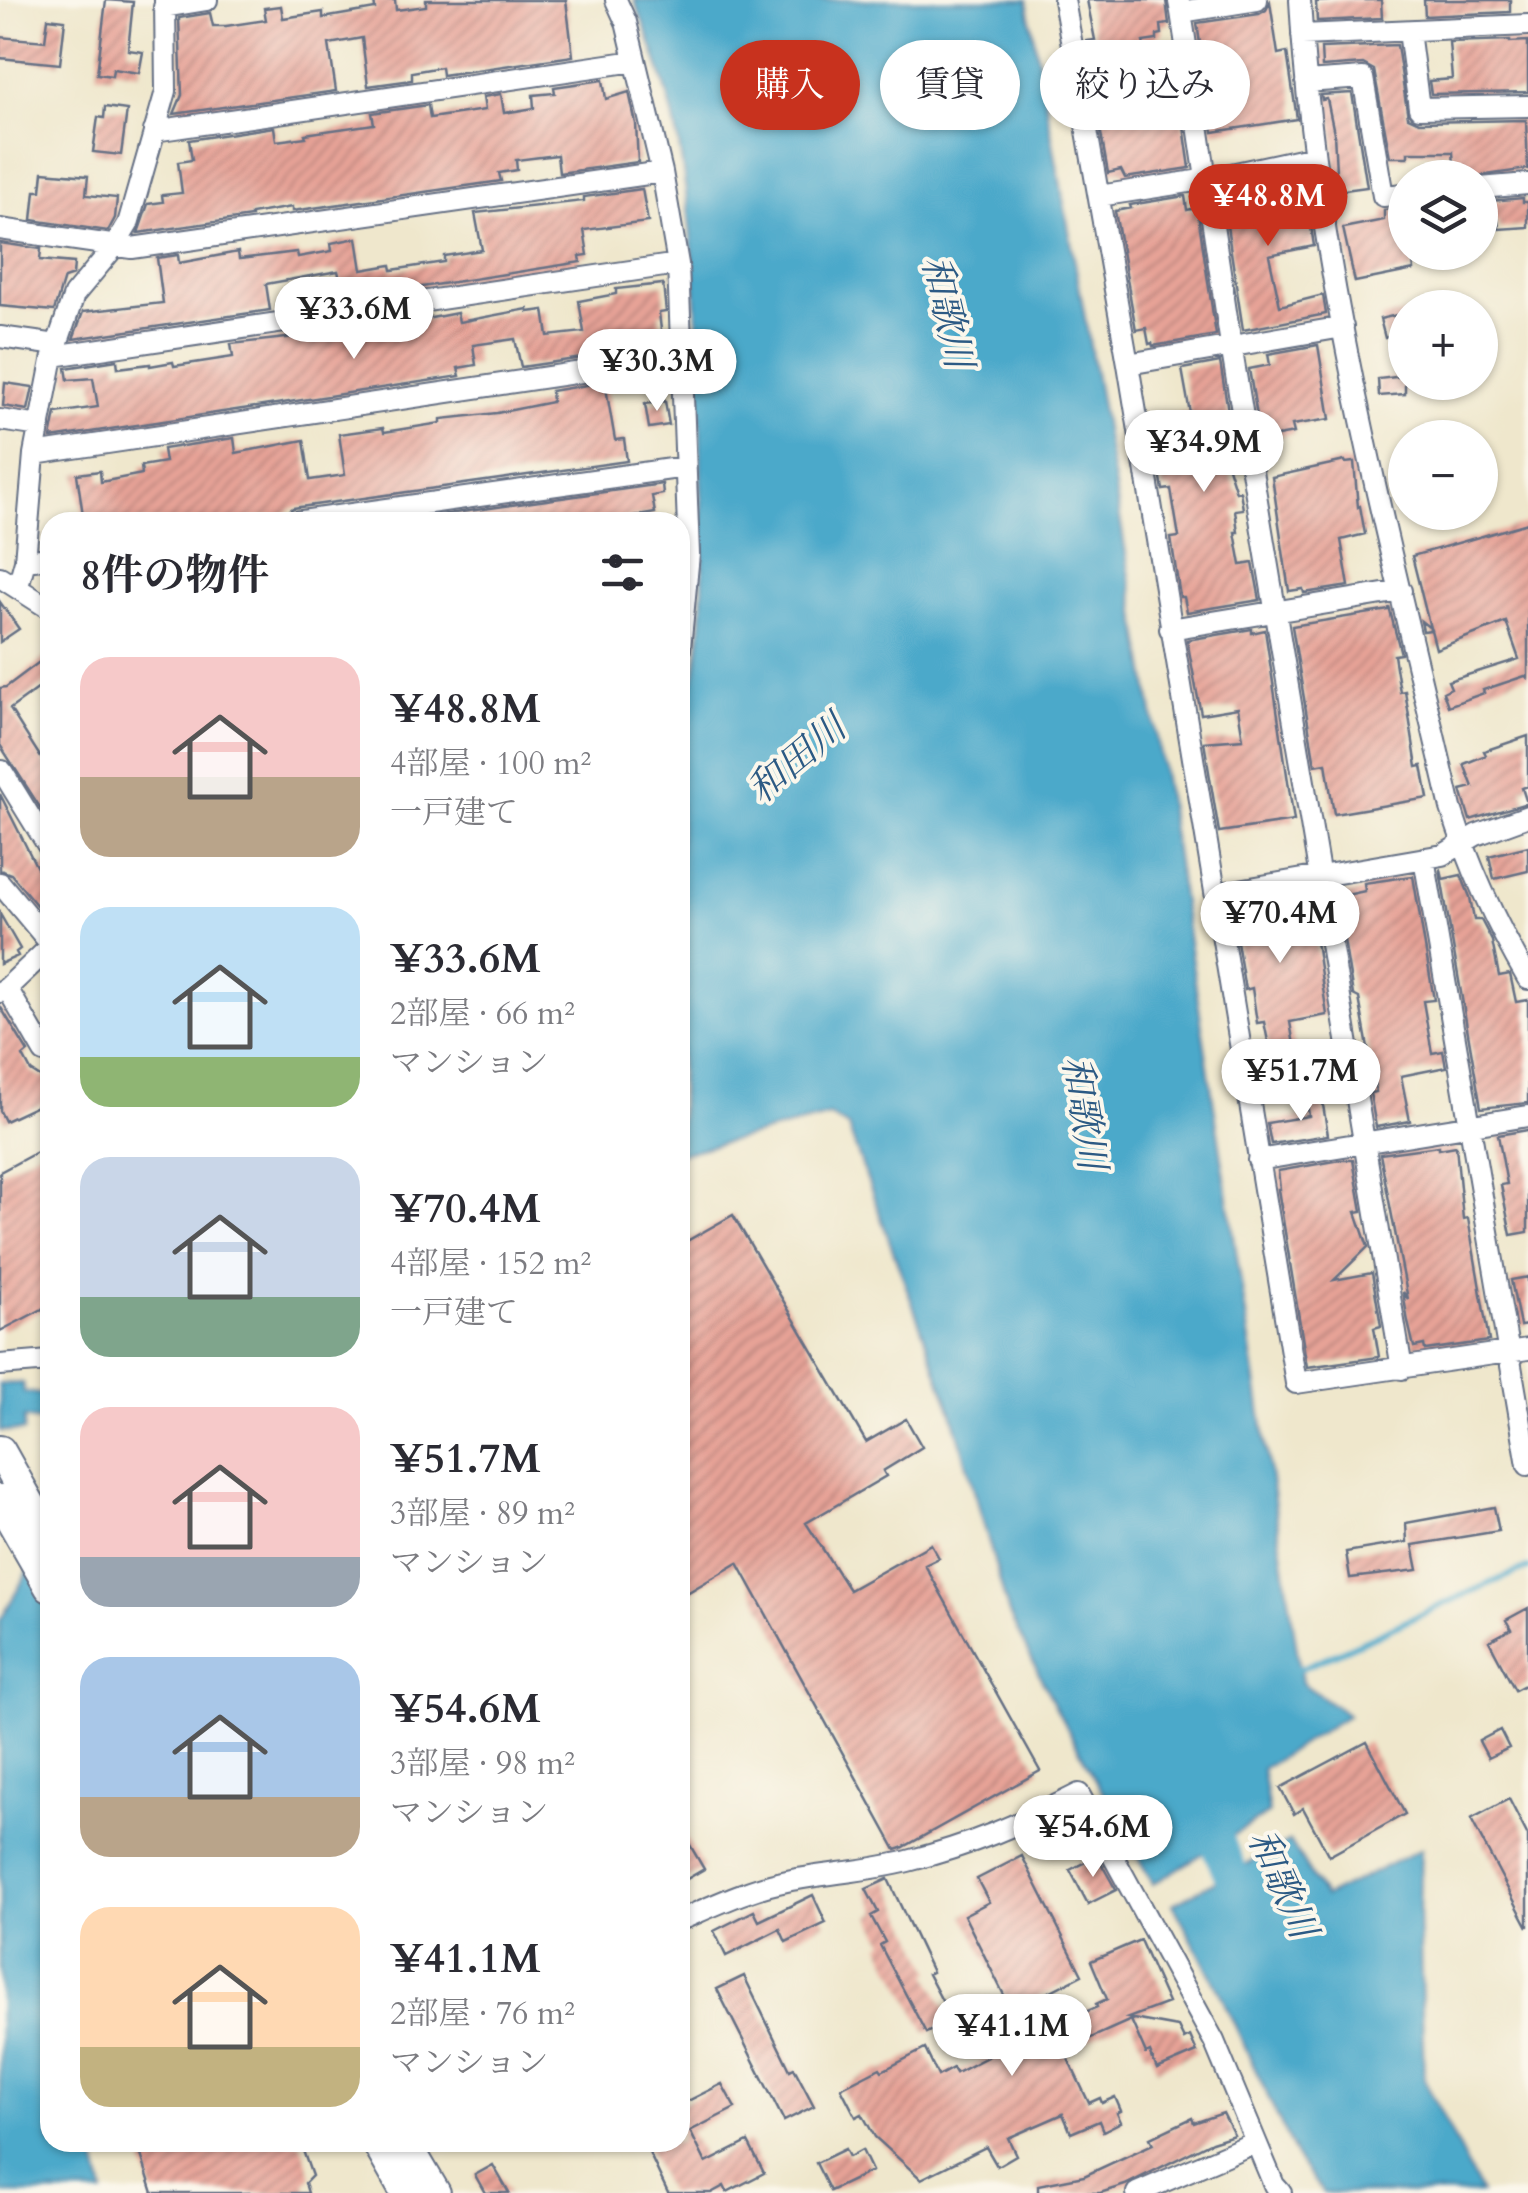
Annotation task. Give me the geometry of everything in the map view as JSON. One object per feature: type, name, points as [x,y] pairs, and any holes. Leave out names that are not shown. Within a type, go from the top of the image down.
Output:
[{"type":"main road","points":[[0,1451],[21,1522],[40,1565]]},
{"type":"main road","points":[[382,2152],[406,2193]]},
{"type":"main road","points":[[411,2152],[435,2193]]},
{"type":"street","points":[[40,602],[9,582],[25,561],[34,454],[55,351],[74,295],[128,224],[166,91],[164,3],[207,0]]},
{"type":"street","points":[[616,0],[626,22],[662,172],[678,264],[684,512]]},
{"type":"street","points":[[1064,0],[1100,196],[1296,1383],[1519,1351]]},
{"type":"street","points":[[1257,0],[1180,6],[1232,345],[1402,1368]]},
{"type":"street","points":[[1300,0],[1314,156],[1343,327],[1451,808],[1501,933],[1528,979]]},
{"type":"street","points":[[1302,35],[1528,25]]},
{"type":"street","points":[[1409,31],[1419,108],[1528,106]]},
{"type":"street","points":[[154,132],[635,60]]},
{"type":"street","points":[[1306,82],[1363,78],[1383,196],[1388,196]]},
{"type":"street","points":[[1100,196],[1208,179],[1314,156]]},
{"type":"street","points":[[0,230],[132,248],[662,172]]},
{"type":"street","points":[[1498,186],[1528,184]]},
{"type":"street","points":[[0,337],[55,351],[678,264]]},
{"type":"street","points":[[1128,364],[1343,327]]},
{"type":"street","points":[[34,454],[682,357]]},
{"type":"street","points":[[0,420],[40,426]]},
{"type":"street","points":[[366,512],[685,467]]},
{"type":"street","points":[[25,561],[40,559]]},
{"type":"street","points":[[1170,628],[1402,591]]},
{"type":"street","points":[[2,771],[40,832]]},
{"type":"street","points":[[1216,894],[1444,855],[1476,836],[1528,816]]},
{"type":"street","points":[[1424,858],[1470,1124],[1519,1351],[1528,1465]]},
{"type":"street","points":[[0,883],[40,933]]},
{"type":"street","points":[[40,955],[3,990],[40,1046]]},
{"type":"street","points":[[1258,1160],[1528,1116]]},
{"type":"street","points":[[0,1365],[40,1361]]},
{"type":"street","points":[[690,1916],[744,1893],[784,1882],[904,1862],[977,1841],[1009,1830],[1078,1794],[1214,2042],[1274,2185],[1281,2193]]},
{"type":"street","points":[[1137,2193],[1256,2142]]},
{"type":"water","name":"和田川","points":[[634,0],[1027,0],[1040,71],[1040,130],[1051,130],[1166,791],[1302,1683],[1348,1715],[1262,1769],[1269,1813],[1153,1884],[1009,1614],[953,1415],[848,1127],[830,1116],[690,1151],[690,695],[700,636],[703,545],[694,272],[671,108]]},
{"type":"water","points":[[23,1383],[24,1392],[40,1394],[40,1421],[24,1418],[24,1431],[0,1431],[0,1384]]},
{"type":"water","points":[[40,1550],[40,2152],[94,2152],[104,2193],[0,2193],[0,1621]]},
{"type":"water","points":[[1290,1841],[1324,1897],[1421,1849],[1424,2079],[1481,2193],[1323,2193],[1296,2157],[1219,1991],[1173,1904]]},
{"type":"building","points":[[106,0],[133,2],[128,50],[143,52],[139,73],[113,69],[112,76],[97,74]]},
{"type":"building","points":[[374,0],[395,0],[396,10],[426,6],[426,0],[566,0],[573,56],[442,75],[441,67],[412,72],[412,80],[368,86],[362,38],[329,44],[336,91],[174,114],[182,95],[179,18],[210,13],[213,26],[226,26],[266,20],[264,8],[281,6],[283,18],[323,12],[323,18],[375,9]]},
{"type":"building","points":[[1087,0],[1166,0],[1169,24],[1161,25],[1162,34],[1157,35],[1157,40],[1095,40]]},
{"type":"building","points":[[1381,0],[1382,18],[1317,21],[1316,2]]},
{"type":"building","points":[[1424,0],[1510,0],[1510,12],[1425,16]]},
{"type":"building","points":[[1270,2],[1278,54],[1287,52],[1297,119],[1250,126],[1250,40],[1199,40],[1197,23],[1266,10]]},
{"type":"building","points":[[48,18],[65,20],[60,64],[0,58],[0,37],[45,41]]},
{"type":"building","points":[[1528,41],[1528,92],[1431,94],[1429,81],[1452,79],[1449,42]]},
{"type":"building","points":[[1397,45],[1408,117],[1419,122],[1526,120],[1528,169],[1498,173],[1498,160],[1454,160],[1453,152],[1408,152],[1408,157],[1390,157],[1374,70],[1363,64],[1322,67],[1321,48]]},
{"type":"building","points":[[603,80],[606,99],[629,92],[638,162],[559,173],[557,155],[516,160],[517,170],[499,173],[501,181],[292,211],[292,207],[251,217],[138,233],[148,204],[163,202],[162,195],[182,193],[178,162],[192,160],[189,140],[274,127],[276,141],[306,137],[305,134],[374,124],[372,113],[428,105],[430,118],[485,110],[483,97],[501,94],[504,113],[534,108],[533,95],[555,93],[554,87]]},
{"type":"building","points":[[1352,93],[1367,187],[1337,191],[1334,133],[1327,99],[1322,100],[1321,95]]},
{"type":"building","points":[[105,107],[127,110],[121,155],[93,152],[98,117],[104,118]]},
{"type":"building","points":[[1100,130],[1185,130],[1190,168],[1125,178],[1121,170],[1108,173]]},
{"type":"building","points":[[43,172],[88,176],[86,195],[117,198],[115,218],[108,231],[32,220],[35,191],[41,191]]},
{"type":"building","points":[[1304,182],[1314,246],[1269,255],[1280,306],[1323,295],[1326,314],[1243,330],[1222,193]]},
{"type":"building","points":[[642,189],[648,222],[584,230],[588,255],[580,256],[581,262],[345,299],[338,271],[266,284],[270,310],[73,339],[83,312],[163,303],[157,258],[178,255],[179,263],[238,252],[239,259],[297,252],[298,257],[332,251],[331,243],[357,238],[362,270],[391,265],[392,270],[444,262],[444,256],[482,250],[475,213],[584,201],[584,197]]},
{"type":"building","points":[[1185,196],[1187,210],[1197,208],[1216,335],[1153,346],[1149,344],[1146,328],[1136,330],[1115,211]]},
{"type":"building","points":[[1523,198],[1523,202],[1528,202],[1528,227],[1499,229],[1498,200]]},
{"type":"building","points":[[1384,210],[1388,210],[1388,270],[1414,270],[1355,282],[1343,228],[1384,220]]},
{"type":"building","points":[[0,243],[41,249],[40,260],[74,263],[73,275],[64,278],[54,311],[0,306]]},
{"type":"building","points":[[663,284],[666,312],[659,313],[663,346],[521,367],[515,339],[473,345],[476,365],[458,368],[460,376],[51,438],[56,413],[98,407],[93,378],[68,380],[66,368],[117,360],[118,368],[173,362],[174,366],[233,357],[231,344],[332,333],[370,323],[371,329],[402,324],[402,319],[420,316],[421,320],[457,313],[459,322],[528,309],[544,310],[548,336],[584,332],[579,301],[616,294],[616,289]]},
{"type":"building","points":[[1388,317],[1388,337],[1385,338],[1380,319]]},
{"type":"building","points":[[1318,345],[1330,419],[1292,425],[1294,433],[1261,439],[1249,369],[1270,365],[1268,354]]},
{"type":"building","points":[[1220,362],[1236,459],[1226,461],[1236,492],[1240,491],[1243,509],[1235,510],[1235,532],[1241,565],[1253,563],[1260,600],[1187,612],[1184,597],[1180,597],[1171,538],[1179,537],[1171,489],[1163,490],[1151,419],[1190,413],[1182,369]]},
{"type":"building","points":[[1388,378],[1388,395],[1379,396],[1378,379]]},
{"type":"building","points":[[605,382],[615,440],[624,439],[627,461],[293,508],[287,512],[83,512],[77,474],[100,471],[101,482],[142,474],[141,466],[165,462],[163,449],[234,438],[236,453],[304,440],[310,480],[345,475],[339,434],[383,428],[384,432],[552,402],[551,391]]},
{"type":"building","points":[[5,383],[33,387],[28,410],[3,406]]},
{"type":"building","points":[[665,401],[669,425],[649,428],[645,404]]},
{"type":"building","points":[[1354,462],[1365,534],[1341,540],[1349,586],[1304,593],[1303,589],[1289,591],[1272,477]]},
{"type":"building","points":[[662,484],[663,494],[652,496],[655,512],[462,512]]},
{"type":"building","points":[[1528,523],[1528,678],[1483,690],[1484,693],[1448,706],[1443,692],[1451,688],[1448,681],[1519,659],[1506,622],[1436,649],[1431,630],[1423,631],[1421,621],[1430,628],[1412,556]]},
{"type":"building","points":[[0,602],[19,629],[0,642]]},
{"type":"building","points":[[1389,607],[1401,654],[1394,655],[1400,692],[1405,691],[1417,767],[1422,766],[1428,798],[1334,814],[1326,763],[1315,765],[1292,626]]},
{"type":"building","points":[[1252,629],[1252,633],[1265,630],[1294,821],[1219,832],[1204,742],[1243,739],[1238,708],[1201,714],[1187,640]]},
{"type":"building","points":[[40,662],[40,687],[10,709],[40,756],[40,807],[0,745],[0,688]]},
{"type":"building","points":[[1528,736],[1528,786],[1522,788],[1527,803],[1470,820],[1461,790],[1473,787],[1464,764],[1486,755],[1484,751]]},
{"type":"building","points":[[0,794],[40,869],[40,910],[11,874],[0,870]]},
{"type":"building","points":[[1528,846],[1528,871],[1494,879],[1489,856]]},
{"type":"building","points":[[1441,870],[1443,879],[1461,875],[1474,920],[1481,920],[1492,941],[1499,976],[1510,974],[1516,1002],[1528,1000],[1528,1103],[1481,1108]]},
{"type":"building","points":[[1413,876],[1434,1000],[1423,1001],[1432,1053],[1443,1051],[1446,1067],[1401,1076],[1410,1121],[1376,1127],[1370,1093],[1376,1092],[1359,998],[1353,995],[1337,897],[1365,891],[1364,883]]},
{"type":"building","points":[[1290,895],[1293,911],[1311,908],[1327,1015],[1290,1022],[1295,1051],[1271,1056],[1264,1022],[1257,1023],[1252,988],[1245,990],[1231,905]]},
{"type":"building","points":[[0,914],[20,949],[16,952],[18,956],[0,964]]},
{"type":"building","points":[[0,1006],[28,1052],[23,1056],[31,1071],[40,1077],[40,1105],[5,1121],[0,1111]]},
{"type":"building","points":[[1321,1093],[1328,1135],[1271,1144],[1267,1123],[1309,1116],[1306,1096]]},
{"type":"building","points":[[1528,1130],[1528,1232],[1511,1235],[1501,1185],[1507,1184],[1498,1135]]},
{"type":"building","points":[[1456,1146],[1463,1219],[1468,1218],[1489,1341],[1425,1350],[1424,1345],[1414,1347],[1408,1322],[1403,1292],[1408,1299],[1380,1154]]},
{"type":"building","points":[[40,1150],[40,1310],[0,1331],[0,1172]]},
{"type":"building","points":[[1353,1160],[1362,1211],[1356,1212],[1368,1247],[1334,1280],[1372,1273],[1381,1326],[1374,1328],[1379,1357],[1307,1367],[1278,1171]]},
{"type":"building","points":[[733,1215],[866,1442],[906,1419],[922,1447],[883,1471],[886,1476],[806,1523],[849,1590],[931,1544],[939,1558],[925,1565],[1040,1771],[902,1848],[896,1850],[738,1563],[690,1591],[690,1239]]},
{"type":"building","points":[[1528,1277],[1528,1325],[1520,1326],[1511,1280]]},
{"type":"building","points":[[1494,1507],[1499,1531],[1413,1545],[1418,1570],[1350,1578],[1346,1552],[1407,1542],[1406,1523]]},
{"type":"building","points":[[1528,1608],[1528,1683],[1515,1690],[1489,1641],[1511,1629],[1506,1620]]},
{"type":"building","points":[[1500,1730],[1509,1748],[1488,1758],[1479,1741]]},
{"type":"building","points":[[1367,1742],[1405,1814],[1329,1856],[1303,1808],[1294,1814],[1280,1788]]},
{"type":"building","points":[[1509,1799],[1528,1836],[1528,1927],[1471,1819]]},
{"type":"building","points":[[690,1845],[704,1869],[690,1877]]},
{"type":"building","points":[[1022,1856],[1082,1975],[1012,2011],[964,1915],[989,1902],[977,1879]]},
{"type":"building","points":[[1097,1856],[1116,1890],[1088,1904],[1070,1870]]},
{"type":"building","points":[[888,1879],[952,2020],[926,2033],[880,1945],[885,1942],[871,1916],[878,1912],[866,1889]]},
{"type":"building","points":[[813,1895],[826,1923],[786,1942],[780,1929],[726,1956],[714,1931],[754,1911],[759,1921]]},
{"type":"building","points":[[1140,1940],[1168,2003],[1128,2018],[1178,2027],[1184,2039],[1190,2036],[1197,2052],[1157,2069],[1131,2020],[1064,2050],[1089,2103],[1115,2097],[1121,2122],[1103,2131],[1099,2121],[1071,2133],[1063,2114],[1008,2138],[1016,2155],[997,2166],[986,2147],[921,2179],[875,2137],[862,2114],[856,2117],[841,2088],[880,2068],[882,2071],[925,2049],[938,2076],[953,2068],[956,2073],[989,2056],[986,2050],[1021,2033],[1023,2039],[1097,2007],[1107,1999],[1091,1961]]},
{"type":"building","points":[[744,1976],[790,2070],[794,2068],[814,2106],[784,2121],[717,1989]]},
{"type":"building","points":[[722,2084],[735,2108],[690,2131],[690,2100]]},
{"type":"building","points":[[1223,2113],[1234,2135],[1125,2185],[1100,2193],[1038,2193],[1038,2185],[1084,2176],[1153,2144],[1150,2138],[1192,2118],[1194,2123]]},
{"type":"building","points":[[690,2131],[706,2163],[748,2142],[764,2173],[727,2192],[724,2186],[711,2193],[668,2193],[649,2152],[690,2152]]},
{"type":"building","points":[[845,2149],[849,2157],[862,2150],[872,2171],[830,2191],[816,2163]]},
{"type":"building","points":[[140,2152],[304,2152],[312,2176],[305,2183],[308,2193],[153,2193]]},
{"type":"building","points":[[493,2165],[509,2193],[485,2193],[475,2175]]},
{"type":"waterway","points":[[1296,1670],[1528,1568]]},
{"type":"waterway","name":"和歌川","points":[[1199,1802],[1249,1914]]}]
